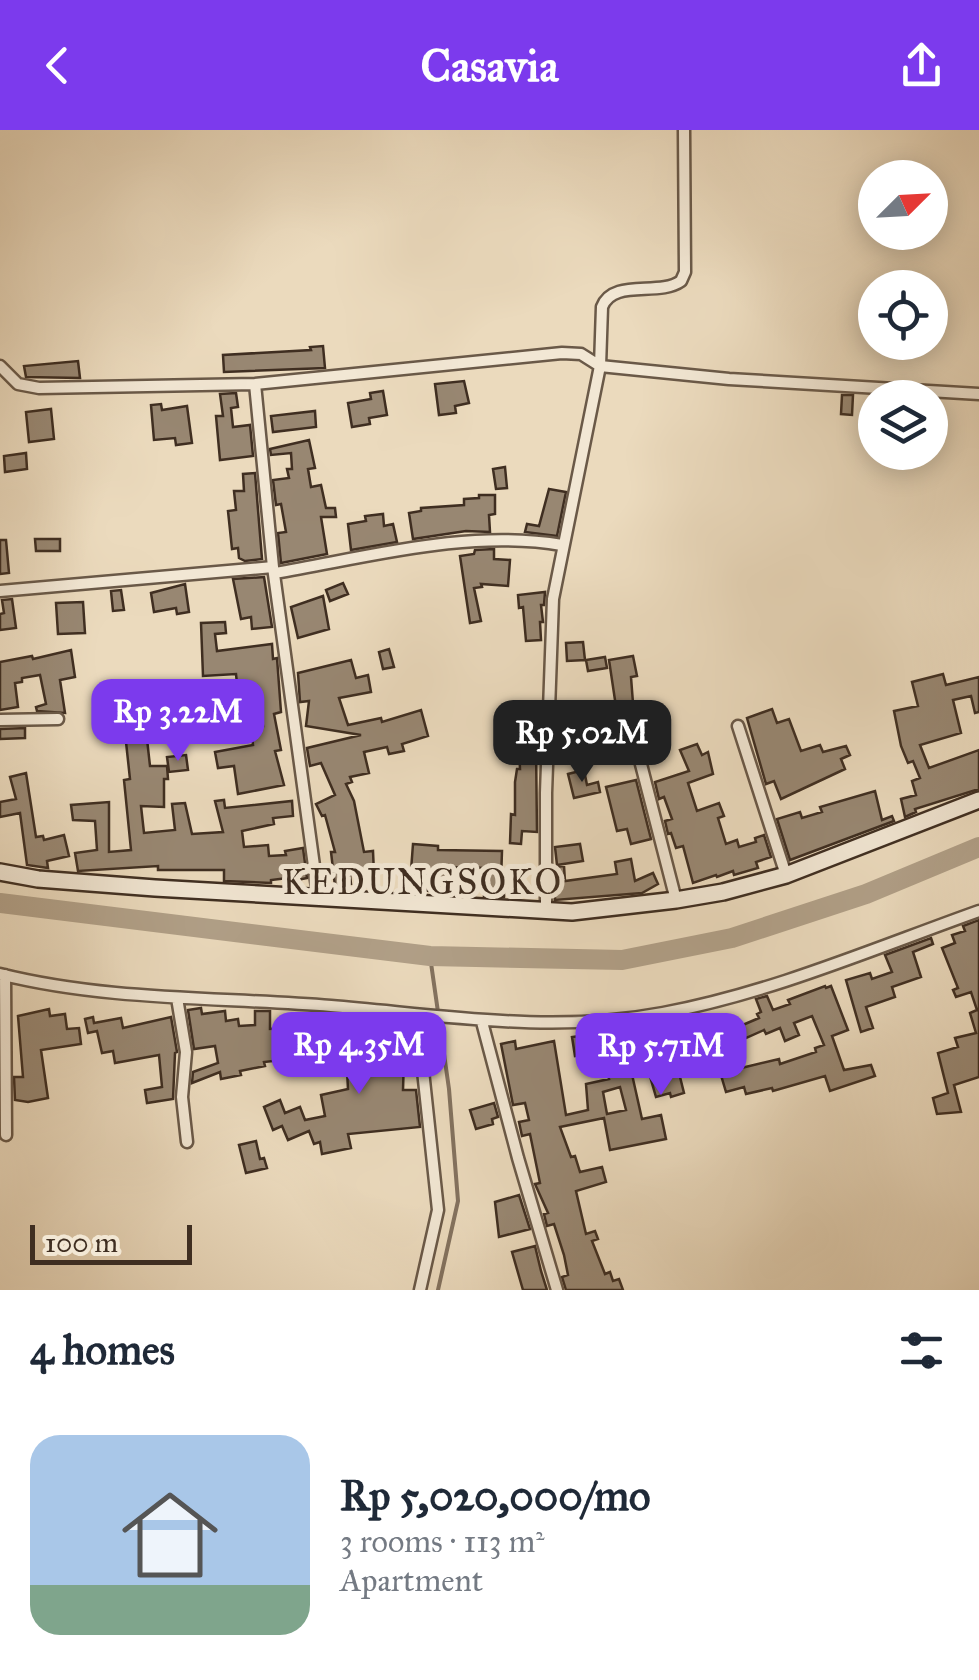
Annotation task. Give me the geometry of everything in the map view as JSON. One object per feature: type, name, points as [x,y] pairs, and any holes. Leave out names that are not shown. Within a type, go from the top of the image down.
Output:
[{"type":"street","points":[[546,911],[550,638],[562,545],[600,366],[604,300],[616,292],[675,286],[685,272],[684,130]]},
{"type":"street","points":[[0,366],[18,384],[39,388],[255,384],[582,354],[600,366],[803,386],[979,394]]},
{"type":"street","points":[[255,384],[274,570],[318,895]]},
{"type":"street","points":[[0,591],[274,570],[484,539],[525,538],[562,545]]},
{"type":"street","points":[[627,710],[676,900]]},
{"type":"street","points":[[0,720],[58,719]]},
{"type":"street","points":[[738,726],[786,875]]},
{"type":"street","points":[[0,872],[38,879],[155,888],[572,912],[676,900],[786,875],[979,800]]},
{"type":"street","points":[[6,1135],[2,974],[76,988],[482,1022],[607,1020],[688,1008],[771,986],[979,911]]},
{"type":"street","points":[[177,998],[186,1052],[182,1098],[187,1142]]},
{"type":"street","points":[[420,1015],[438,1200],[420,1290]]},
{"type":"street","points":[[482,1022],[557,1290]]},
{"type":"building","points":[[323,346],[325,368],[224,372],[223,355]]},
{"type":"building","points":[[78,361],[80,378],[26,377],[24,366]]},
{"type":"building","points":[[464,381],[469,403],[455,406],[456,413],[439,415],[435,384]]},
{"type":"building","points":[[383,391],[387,415],[352,427],[348,403],[371,399],[370,393]]},
{"type":"building","points":[[236,393],[238,407],[231,408],[233,427],[250,425],[253,456],[220,460],[216,416],[223,416],[220,394]]},
{"type":"building","points":[[842,395],[853,395],[852,415],[841,414]]},
{"type":"building","points":[[161,404],[162,410],[187,406],[192,443],[176,445],[175,438],[154,440],[151,405]]},
{"type":"building","points":[[51,409],[54,439],[29,442],[26,412]]},
{"type":"building","points":[[315,411],[316,427],[273,432],[271,416]]},
{"type":"building","points":[[309,440],[315,468],[308,469],[311,487],[321,485],[326,508],[335,508],[336,517],[321,517],[327,554],[281,563],[278,533],[286,532],[281,504],[276,505],[273,480],[289,478],[291,453],[271,455],[270,449]]},
{"type":"building","points":[[26,453],[27,469],[5,472],[4,456]]},
{"type":"building","points":[[505,467],[507,488],[496,489],[493,469]]},
{"type":"building","points":[[255,473],[262,559],[245,561],[239,558],[238,548],[232,549],[228,511],[236,510],[234,491],[244,491],[243,474]]},
{"type":"building","points":[[549,489],[566,492],[557,536],[525,532],[527,524],[539,526]]},
{"type":"building","points":[[495,495],[495,514],[489,515],[490,532],[466,531],[413,539],[409,513],[421,508],[464,505],[464,499]]},
{"type":"building","points":[[383,514],[384,526],[393,524],[397,542],[351,550],[348,524],[366,521],[365,516]]},
{"type":"building","points":[[35,539],[60,539],[60,551],[36,551]]},
{"type":"building","points":[[0,540],[6,540],[9,573],[0,574]]},
{"type":"building","points":[[494,549],[494,559],[510,560],[508,586],[481,584],[482,587],[474,588],[481,621],[470,623],[460,556]]},
{"type":"building","points":[[264,577],[272,627],[252,629],[251,617],[241,619],[233,579]]},
{"type":"building","points":[[343,583],[348,594],[330,601],[326,590]]},
{"type":"building","points":[[185,584],[189,612],[177,614],[176,608],[154,612],[151,593]]},
{"type":"building","points":[[121,590],[124,610],[113,611],[111,591]]},
{"type":"building","points":[[545,592],[541,640],[526,641],[518,595]]},
{"type":"building","points":[[323,596],[329,629],[298,638],[291,607]]},
{"type":"building","points":[[12,599],[16,628],[0,630],[2,600]]},
{"type":"building","points":[[83,602],[85,633],[58,634],[56,603]]},
{"type":"building","points":[[225,622],[226,633],[215,634],[217,651],[272,644],[273,659],[277,658],[281,712],[274,714],[281,750],[275,751],[284,785],[238,794],[234,766],[218,768],[215,752],[253,745],[251,727],[263,726],[260,700],[239,702],[236,674],[203,676],[201,623]]},
{"type":"building","points":[[583,642],[585,660],[567,661],[566,643]]},
{"type":"building","points":[[389,649],[394,667],[383,669],[379,652]]},
{"type":"building","points":[[71,650],[75,677],[60,680],[65,713],[37,711],[36,707],[46,704],[40,675],[15,683],[18,707],[0,710],[0,662]]},
{"type":"building","points":[[633,656],[637,676],[631,677],[633,703],[624,702],[618,709],[628,753],[598,759],[593,736],[557,742],[557,730],[563,728],[561,716],[586,711],[590,727],[618,720],[609,660]]},
{"type":"building","points":[[605,657],[607,668],[588,671],[586,660]]},
{"type":"building","points":[[351,660],[356,678],[368,675],[371,692],[339,698],[348,725],[381,718],[382,722],[421,710],[428,736],[402,744],[404,751],[389,754],[387,747],[364,752],[369,773],[350,777],[352,782],[346,784],[354,801],[364,852],[373,851],[374,874],[350,874],[351,884],[335,886],[331,852],[335,852],[325,815],[316,804],[335,795],[321,763],[310,766],[307,748],[361,735],[306,726],[309,701],[300,702],[298,673]]},
{"type":"building","points":[[943,674],[946,685],[979,677],[979,712],[975,713],[971,696],[953,700],[961,733],[920,745],[929,768],[979,750],[979,789],[915,809],[905,817],[901,799],[916,795],[912,781],[920,778],[901,746],[894,711],[918,706],[912,682]]},
{"type":"building","points":[[772,709],[777,723],[789,719],[801,751],[820,745],[823,752],[846,746],[850,755],[841,759],[845,769],[781,799],[774,781],[766,784],[747,718]]},
{"type":"building","points":[[660,712],[663,734],[656,736],[658,742],[645,746],[637,715]]},
{"type":"building","points":[[525,726],[540,726],[536,747],[537,832],[522,831],[521,844],[510,843],[515,782],[520,769],[519,747],[525,746]]},
{"type":"building","points":[[25,728],[25,738],[0,739],[0,729]]},
{"type":"building","points":[[147,739],[150,766],[167,766],[168,779],[164,779],[164,807],[141,806],[144,833],[175,830],[172,804],[185,803],[192,834],[223,832],[215,801],[224,800],[225,808],[292,801],[293,816],[273,818],[274,824],[242,831],[244,847],[268,845],[269,856],[303,848],[307,878],[271,883],[224,881],[224,870],[158,870],[158,866],[78,871],[75,853],[97,850],[95,821],[73,820],[71,805],[109,802],[109,852],[131,850],[124,780],[130,779],[126,742]]},
{"type":"building","points":[[697,744],[702,755],[708,752],[713,774],[688,783],[697,811],[719,803],[724,816],[718,818],[726,844],[737,840],[739,847],[764,835],[771,857],[756,862],[758,868],[693,883],[683,846],[676,848],[671,833],[668,834],[665,821],[672,819],[664,797],[659,799],[655,782],[689,771],[680,750]]},
{"type":"building","points":[[186,755],[188,770],[169,772],[167,757]]},
{"type":"building","points":[[584,770],[587,785],[598,782],[600,792],[574,798],[568,774]]},
{"type":"building","points":[[26,773],[36,837],[43,836],[44,840],[64,835],[69,856],[47,861],[48,868],[27,865],[20,813],[0,817],[0,802],[16,799],[10,777]]},
{"type":"building","points":[[636,780],[651,839],[631,844],[627,829],[617,831],[606,787]]},
{"type":"building","points":[[875,791],[882,820],[892,816],[894,821],[790,860],[777,819],[800,812],[802,818],[822,812],[820,807]]},
{"type":"building","points":[[413,844],[438,846],[438,850],[502,851],[504,897],[484,896],[485,868],[449,867],[449,894],[416,889],[416,884],[410,884]]},
{"type":"building","points":[[580,844],[583,861],[557,865],[555,847]]},
{"type":"building","points":[[631,859],[635,881],[653,873],[658,884],[642,893],[555,900],[555,867],[564,866],[565,881],[617,874],[615,862]]},
{"type":"building","points":[[979,920],[979,1077],[954,1085],[961,1112],[937,1114],[933,1098],[948,1093],[938,1053],[958,1047],[955,1038],[976,1033],[970,1013],[977,1010],[971,992],[956,997],[953,990],[958,988],[942,948],[955,943],[952,935],[965,931],[963,926]]},
{"type":"building","points":[[931,938],[933,944],[913,952],[921,977],[892,987],[895,997],[866,1007],[873,1028],[861,1032],[846,980],[870,973],[872,979],[892,972],[885,955]]},
{"type":"building","points":[[831,986],[848,1030],[832,1036],[844,1070],[871,1065],[875,1076],[830,1091],[825,1076],[773,1091],[772,1088],[746,1094],[744,1087],[726,1092],[715,1055],[696,1061],[697,1068],[679,1073],[684,1093],[656,1097],[647,1066],[631,1070],[642,1119],[661,1115],[666,1139],[610,1150],[604,1118],[560,1127],[580,1172],[602,1167],[606,1182],[576,1191],[586,1234],[595,1231],[598,1239],[592,1241],[605,1274],[610,1272],[613,1281],[619,1279],[623,1290],[566,1290],[562,1277],[568,1275],[564,1255],[554,1224],[547,1226],[544,1214],[548,1213],[535,1184],[540,1183],[530,1134],[522,1136],[519,1122],[529,1120],[525,1103],[513,1105],[501,1044],[515,1041],[516,1049],[554,1041],[566,1115],[588,1110],[586,1084],[609,1079],[600,1046],[685,1020],[689,1035],[721,1026],[724,1033],[759,1018],[756,999],[767,996],[773,1010],[790,1004],[788,1000]],"holes":[[[812,1016],[824,1045],[815,1048],[816,1052],[780,1064],[779,1059],[737,1069],[733,1064],[728,1046],[764,1030],[766,1034],[780,1028],[785,1041],[799,1035],[794,1023]],[[620,1087],[626,1110],[607,1114],[603,1092]]]},
{"type":"building","points":[[201,1008],[202,1014],[225,1011],[226,1021],[238,1019],[239,1026],[255,1025],[255,1011],[270,1011],[270,1029],[282,1028],[283,1038],[313,1032],[315,1043],[324,1042],[326,1055],[264,1062],[265,1066],[240,1071],[241,1075],[221,1079],[220,1072],[192,1083],[193,1072],[218,1063],[215,1046],[194,1049],[188,1010]]},
{"type":"building","points":[[49,1009],[50,1016],[65,1014],[67,1029],[79,1028],[81,1044],[41,1050],[48,1098],[15,1100],[14,1077],[23,1077],[18,1016]]},
{"type":"building","points":[[93,1017],[94,1023],[121,1018],[123,1028],[171,1017],[177,1052],[173,1099],[147,1103],[145,1090],[162,1087],[159,1055],[115,1063],[113,1051],[102,1053],[97,1031],[88,1033],[85,1019]]},
{"type":"building","points":[[345,1033],[364,1033],[364,1041],[384,1037],[410,1039],[409,1059],[404,1058],[403,1090],[416,1090],[420,1127],[348,1134],[351,1148],[322,1154],[320,1142],[314,1144],[309,1131],[288,1140],[282,1126],[273,1130],[264,1107],[280,1100],[285,1113],[300,1107],[305,1120],[325,1116],[321,1095],[348,1089]]},
{"type":"building","points":[[588,1035],[592,1053],[575,1056],[572,1037]]},
{"type":"building","points":[[494,1103],[498,1117],[492,1119],[493,1124],[476,1129],[470,1110]]},
{"type":"building","points":[[256,1141],[260,1159],[264,1158],[267,1168],[246,1173],[239,1145]]},
{"type":"building","points":[[519,1195],[530,1229],[499,1237],[495,1202]]},
{"type":"building","points":[[535,1246],[547,1290],[523,1290],[512,1252]]},
{"type":"waterway","points":[[0,903],[430,956],[622,960],[732,938],[866,894],[979,847]]},
{"type":"waterway","points":[[430,956],[449,1089],[458,1201],[438,1290]]},
{"type":"district","name":"KEDUNGSOKO","points":[[423,882]]}]
